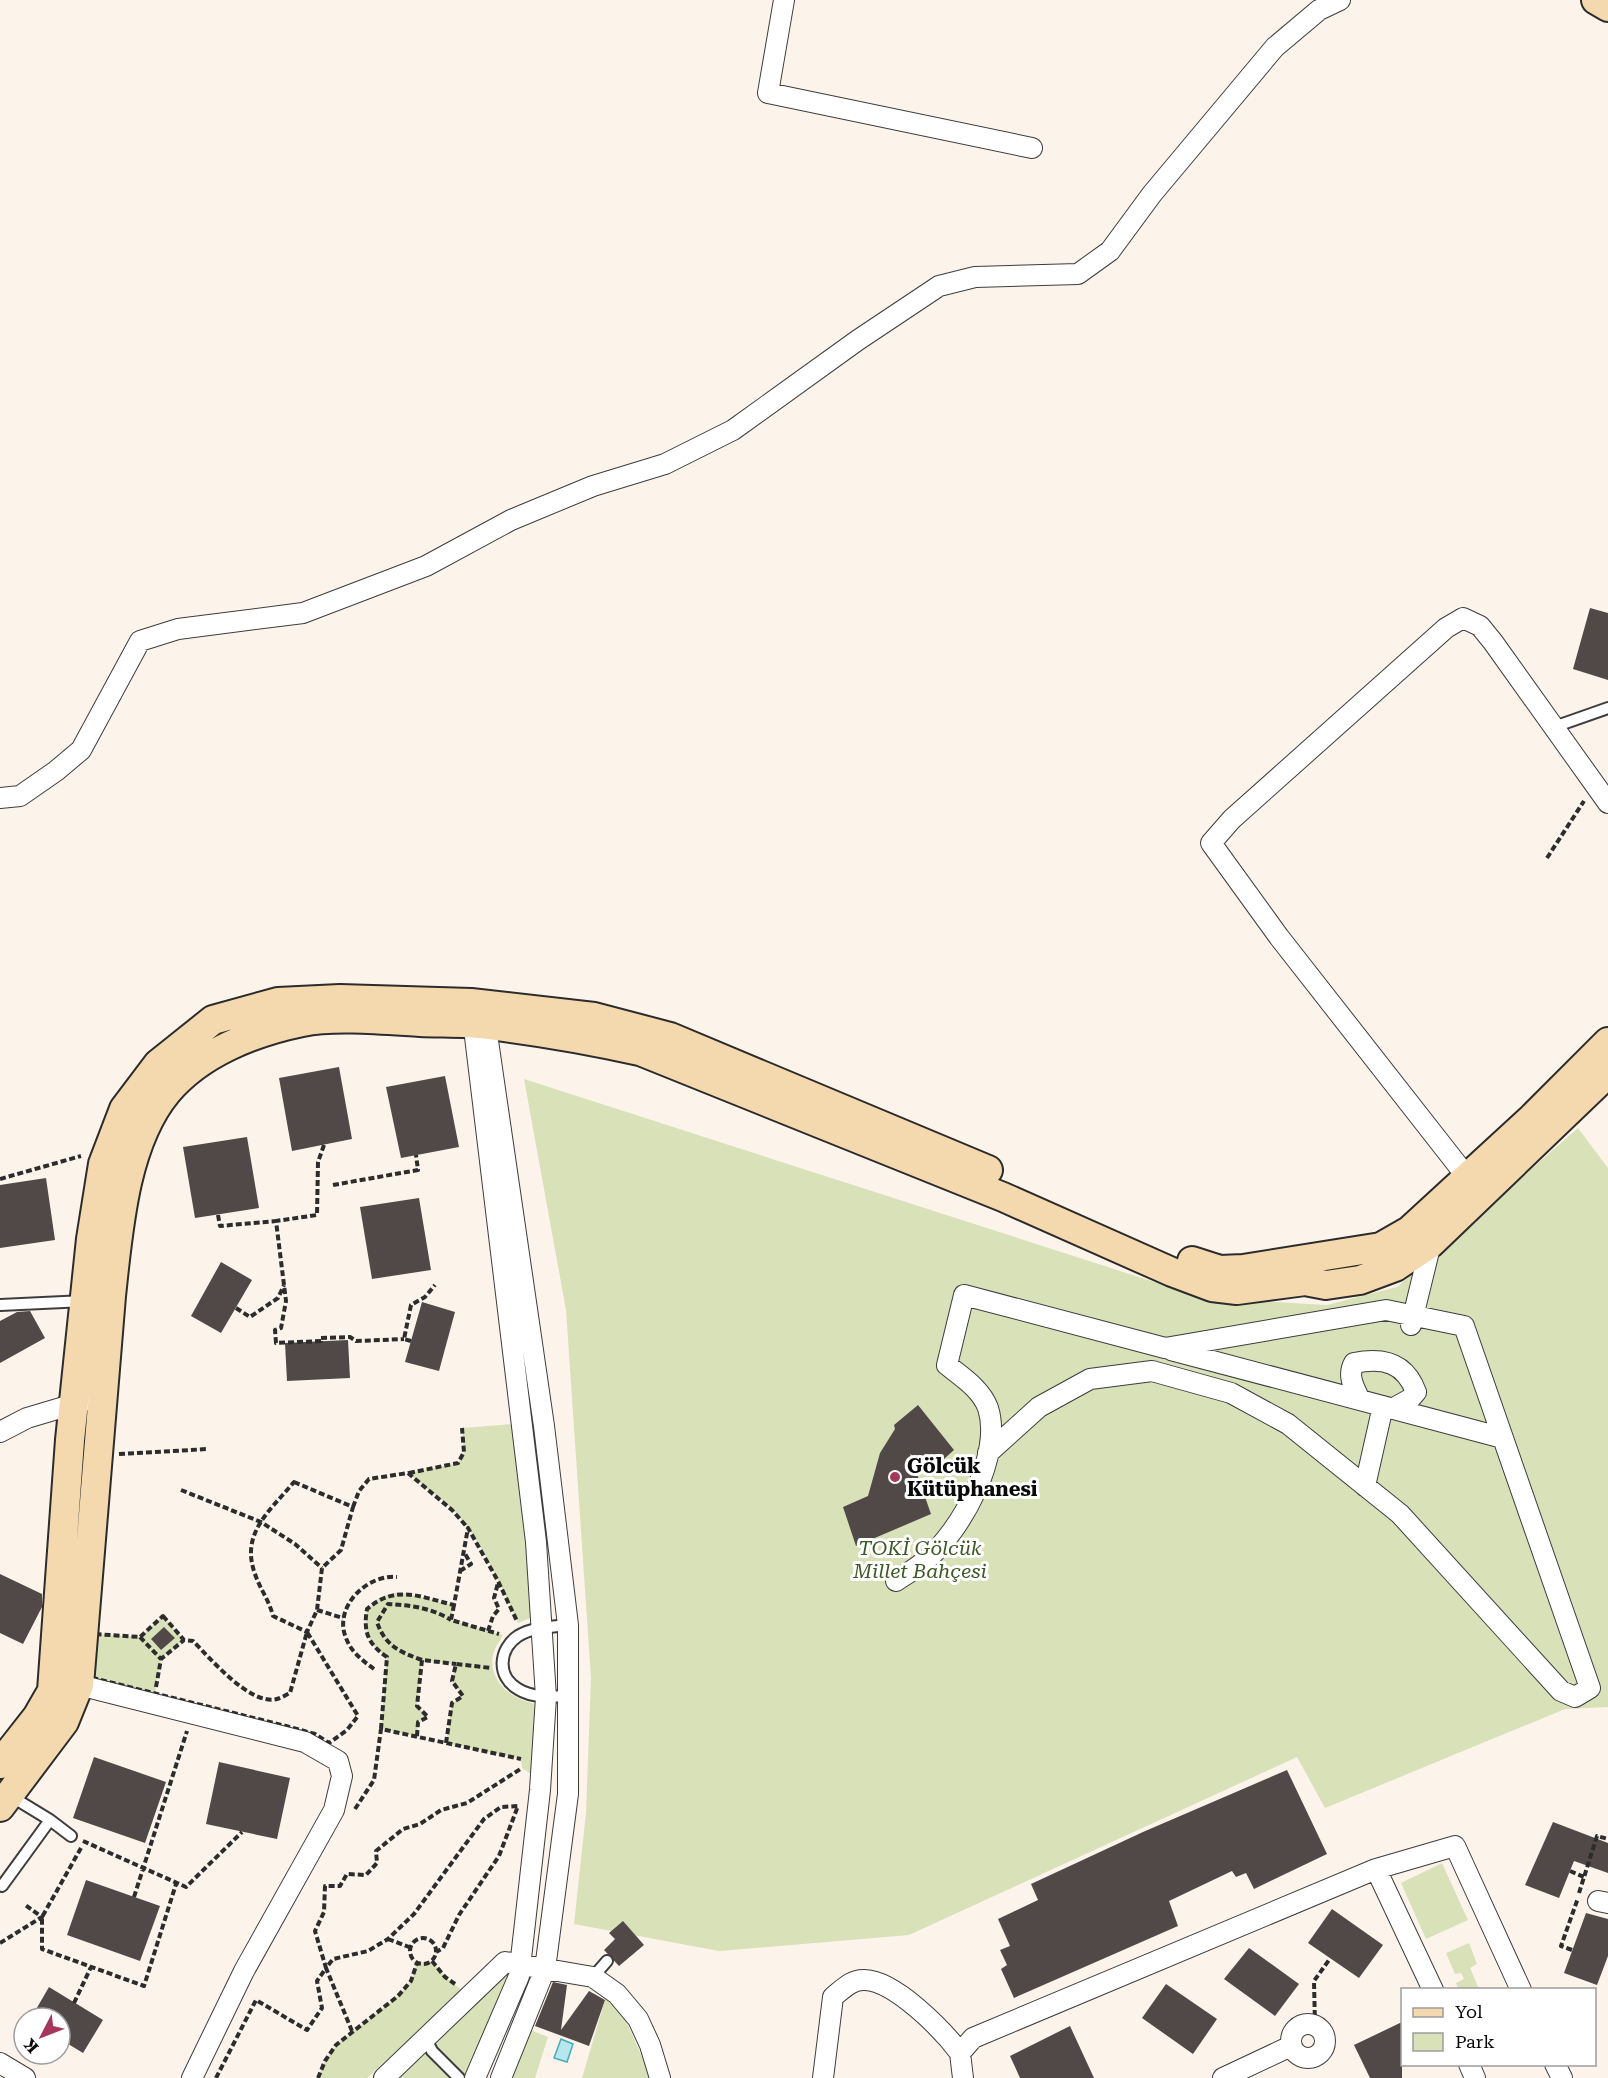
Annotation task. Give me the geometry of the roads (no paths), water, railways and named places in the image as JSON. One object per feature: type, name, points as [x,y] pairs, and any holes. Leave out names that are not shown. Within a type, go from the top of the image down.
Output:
[{"type":"main road","points":[[1596,0],[1608,7]]},
{"type":"main road","points":[[0,1764],[37,1717],[52,1691],[74,1404],[103,1164],[124,1109],[158,1064],[213,1020],[278,1002],[340,999],[478,1014],[640,1051],[972,1184],[1172,1272],[1212,1287],[1238,1290],[1305,1281],[1326,1286],[1360,1280],[1395,1267],[1431,1243],[1608,1073]]},
{"type":"main road","points":[[5,1801],[64,1722],[80,1685],[118,1236],[129,1177],[142,1135],[167,1092],[195,1067],[230,1044],[303,1021],[478,1014],[594,1017],[670,1037],[877,1122],[1203,1266],[1220,1270],[1243,1269],[1381,1247],[1408,1231],[1467,1178],[1608,1042]]},
{"type":"street","points":[[784,0],[768,93],[1032,148]]},
{"type":"street","points":[[0,798],[20,796],[57,771],[81,750],[140,641],[178,629],[303,613],[426,566],[511,520],[592,486],[665,464],[733,430],[858,340],[939,286],[975,277],[1078,274],[1110,251],[1152,194],[1275,47],[1319,10],[1340,0]]},
{"type":"street","points":[[1467,1178],[1279,937],[1211,843],[1232,819],[1333,728],[1446,628],[1463,618],[1480,626],[1608,803]]},
{"type":"street","points":[[478,1014],[544,1426],[568,1625],[568,1794],[545,1969],[501,2078]]},
{"type":"street","points":[[475,2078],[519,1976],[540,1790],[546,1697],[535,1532],[478,1014]]},
{"type":"street","points":[[1412,1320],[1431,1243]]},
{"type":"street","points":[[896,1581],[927,1560],[961,1518],[984,1474],[990,1444],[988,1408],[973,1386],[947,1365],[964,1295],[1503,1438]]},
{"type":"street","points":[[988,1453],[1039,1407],[1090,1379],[1152,1371],[1231,1393],[1287,1424],[1401,1514],[1561,1691],[1575,1697],[1590,1688],[1464,1326],[1412,1320],[1386,1310],[1165,1348]]},
{"type":"street","points":[[1360,1400],[1351,1381],[1350,1371],[1354,1363],[1388,1360],[1403,1369],[1416,1392],[1410,1399],[1388,1408]]},
{"type":"street","points":[[0,1432],[27,1418],[103,1395]]},
{"type":"street","points":[[1365,1486],[1388,1408]]},
{"type":"street","points":[[80,1685],[305,1742],[338,1761],[342,1776],[334,1810],[244,1971],[192,2078]]},
{"type":"street","points":[[960,2053],[973,2038],[1004,2024],[1376,1869],[1455,1846],[1521,1988]]},
{"type":"street","points":[[1376,1869],[1433,1988]]},
{"type":"street","points":[[384,2078],[505,1962],[593,1977],[617,1994],[638,2019],[650,2045],[660,2078]]},
{"type":"street","points":[[823,2078],[833,1997],[849,1984],[864,1980],[882,1983],[949,2038],[960,2053],[963,2078]]},
{"type":"street","points":[[1315,2025],[1325,2038],[1319,2054],[1303,2058],[1291,2046],[1292,2035],[1299,2026],[1315,2025]]},
{"type":"street","points":[[1223,2078],[1291,2046]]},
{"type":"street","points":[[0,2063],[25,2078]]},
{"type":"lane","points":[[1554,727],[1608,708]]},
{"type":"lane","points":[[0,1305],[85,1301]]},
{"type":"lane","points":[[568,1625],[542,1628],[519,1635],[506,1647],[501,1660],[506,1677],[517,1689],[546,1697],[568,1696]]},
{"type":"lane","points":[[5,1801],[50,1820],[72,1836]]},
{"type":"lane","points":[[2,1886],[50,1820]]},
{"type":"lane","points":[[593,1977],[607,1961]]},
{"type":"lane","points":[[426,2039],[436,2056],[459,2078]]},
{"type":"water","points":[[561,2039],[573,2044],[567,2062],[554,2058]]},
{"type":"place","name":"Gölcük Kütüphanesi","points":[[895,1477]]},
{"type":"park label","name":"TOKİ Gölcük Millet Bahçesi","points":[[920,1560]]}]
